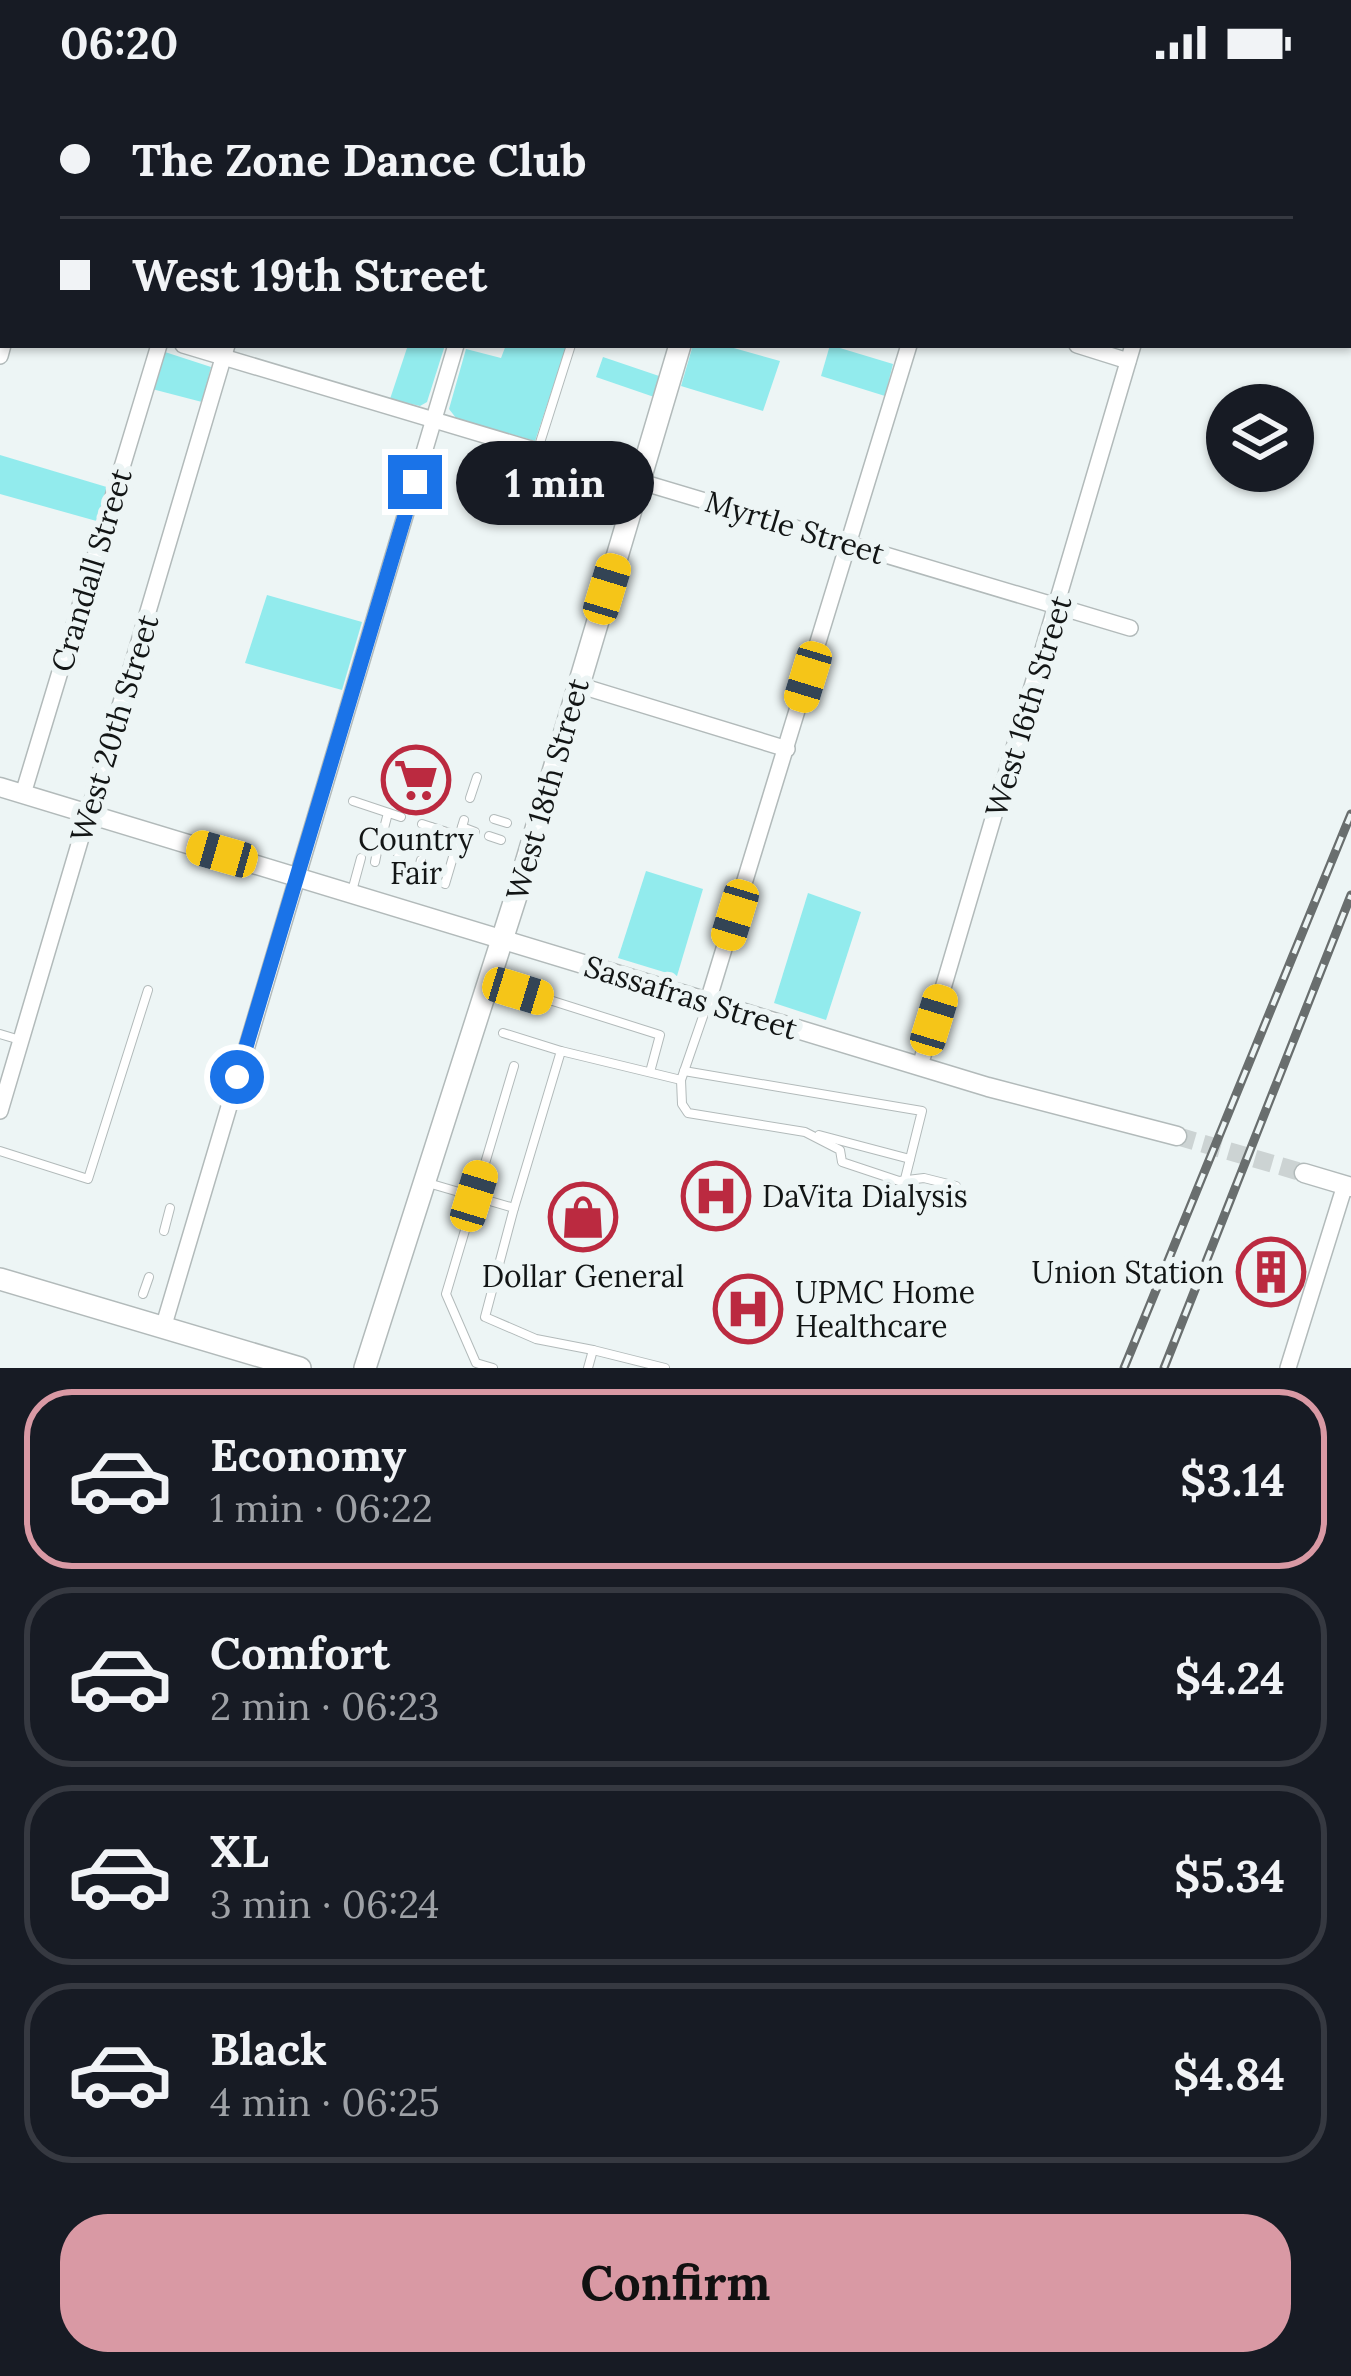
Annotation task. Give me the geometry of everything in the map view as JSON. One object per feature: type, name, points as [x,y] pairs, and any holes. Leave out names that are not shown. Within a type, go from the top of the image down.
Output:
[{"type":"main road","name":"West 18th Street","points":[[365,1368],[502,940],[679,348]]},
{"type":"main road","points":[[0,1279],[300,1368]]},
{"type":"street","name":"Crandall Street","points":[[23,794],[158,348]]},
{"type":"street","points":[[163,1328],[455,348]]},
{"type":"street","points":[[708,1001],[908,348]]},
{"type":"street","points":[[1097,348],[1131,353]]},
{"type":"street","name":"Myrtle Street","points":[[226,351],[1130,628]]},
{"type":"street","name":"West 20th Street","points":[[0,1111],[226,351]]},
{"type":"street","name":"West 16th Street","points":[[920,1066],[1131,353]]},
{"type":"street","points":[[578,686],[787,749]]},
{"type":"street","name":"Sassafras Street","points":[[0,787],[920,1066],[1177,1136]]},
{"type":"street","points":[[1288,1368],[1348,1186],[1304,1173]]},
{"type":"lane","points":[[537,450],[570,348]]},
{"type":"lane","points":[[470,798],[477,777]]},
{"type":"lane","points":[[353,801],[401,817]]},
{"type":"lane","points":[[383,832],[388,813]]},
{"type":"lane","points":[[494,819],[507,823]]},
{"type":"lane","points":[[426,845],[426,825],[475,832]]},
{"type":"lane","points":[[445,884],[462,828]]},
{"type":"lane","points":[[488,836],[501,840]]},
{"type":"lane","points":[[375,862],[379,847]]},
{"type":"lane","points":[[395,868],[399,853]]},
{"type":"lane","points":[[352,893],[362,858]]},
{"type":"lane","points":[[417,875],[421,860]]},
{"type":"lane","points":[[0,1151],[88,1179],[148,990]]},
{"type":"lane","points":[[518,991],[661,1035],[650,1072]]},
{"type":"lane","points":[[708,1001],[683,1076],[682,1104],[688,1113],[805,1132],[910,1159]]},
{"type":"lane","points":[[503,1033],[650,1072],[922,1112],[905,1180]]},
{"type":"lane","points":[[0,1034],[21,1040]]},
{"type":"lane","points":[[561,1051],[485,1317],[536,1340],[665,1368]]},
{"type":"lane","points":[[493,1368],[476,1363],[446,1294],[514,1066]]},
{"type":"lane","points":[[805,1132],[840,1150],[842,1162],[905,1180],[924,1178],[956,1186]]},
{"type":"lane","points":[[871,1171],[876,1150]]},
{"type":"lane","points":[[425,1182],[514,1208]]},
{"type":"lane","points":[[164,1231],[170,1208]]},
{"type":"lane","points":[[143,1294],[148,1276]]},
{"type":"lane","points":[[588,1368],[593,1350]]},
{"type":"shaded area","points":[[407,348],[444,348],[427,402],[420,406],[390,399]]},
{"type":"shaded area","points":[[505,348],[566,348],[535,441],[456,418],[449,409],[466,349],[501,358]]},
{"type":"shaded area","points":[[692,348],[734,348],[780,361],[763,411],[681,386]]},
{"type":"shaded area","points":[[829,348],[893,364],[885,396],[821,376]]},
{"type":"shaded area","points":[[165,352],[211,367],[202,402],[152,389]]},
{"type":"shaded area","points":[[603,357],[662,377],[657,398],[596,377]]},
{"type":"shaded area","points":[[0,455],[110,488],[100,522],[0,494]]},
{"type":"shaded area","points":[[267,595],[362,622],[342,690],[245,663]]},
{"type":"shaded area","points":[[646,871],[703,889],[677,976],[618,958]]},
{"type":"shaded area","points":[[808,893],[861,912],[826,1020],[774,1003]]},
{"type":"tunnel","points":[[1177,1136],[1304,1173]]},
{"type":"railway","points":[[1124,1368],[1351,814]]},
{"type":"railway","points":[[1164,1368],[1351,895]]},
{"type":"place","name":"Country Fair","points":[[416,780]]},
{"type":"place","name":"DaVita Dialysis","points":[[716,1196]]},
{"type":"place","name":"Dollar General","points":[[583,1217]]},
{"type":"place","name":"Union Station","points":[[1271,1272]]},
{"type":"place","name":"UPMC Home Healthcare","points":[[748,1309]]},
{"type":"route","points":[[237,1077],[415,482]]}]
